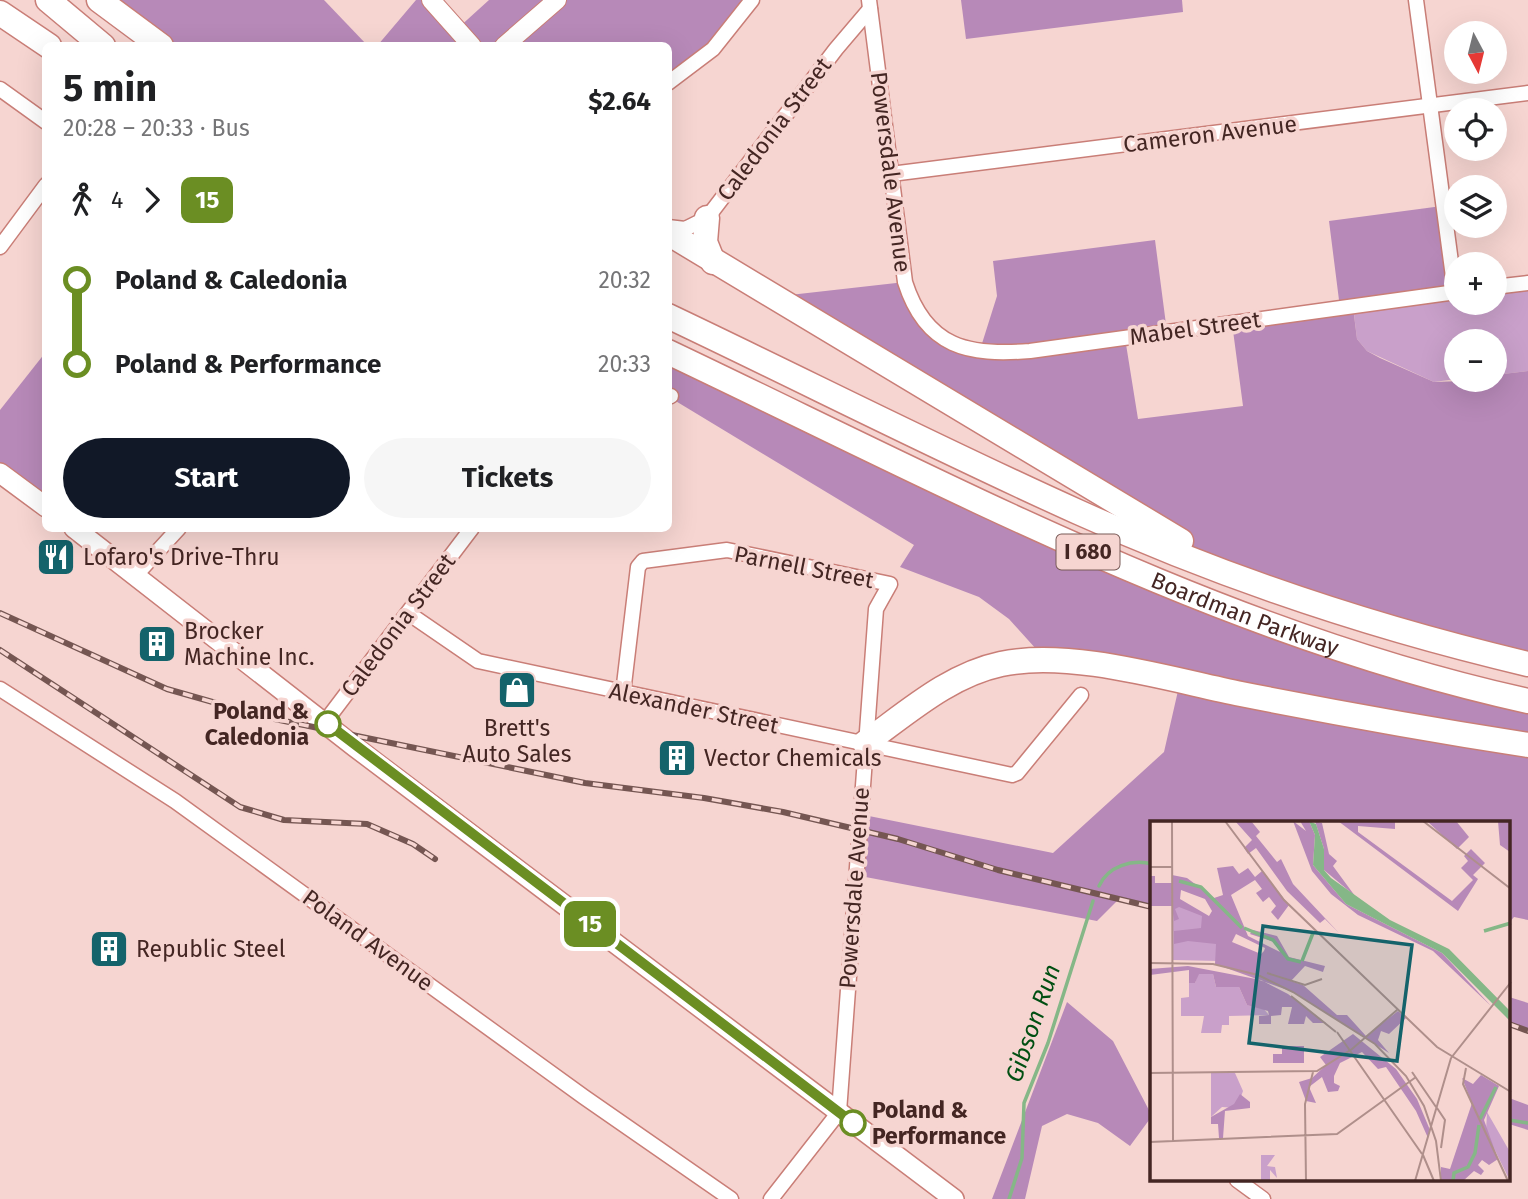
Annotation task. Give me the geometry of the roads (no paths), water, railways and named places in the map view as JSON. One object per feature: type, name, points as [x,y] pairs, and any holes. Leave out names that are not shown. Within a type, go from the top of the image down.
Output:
[{"type":"highway","points":[[48,0],[98,42]]},
{"type":"highway","points":[[99,0],[156,42]]},
{"type":"highway","points":[[0,13],[43,42]]},
{"type":"highway","points":[[707,218],[705,242],[713,262]]},
{"type":"highway","points":[[672,236],[1186,544],[1268,586]]},
{"type":"highway","name":"Boardman Parkway","points":[[672,318],[1080,513],[1268,586],[1412,634],[1528,664]]},
{"type":"highway","name":"Boardman Parkway","points":[[672,354],[1097,556],[1167,586],[1363,657],[1528,701]]},
{"type":"highway","points":[[865,743],[957,680],[1002,664],[1046,660],[1090,664],[1361,718],[1528,745]]},
{"type":"main road","points":[[0,473],[42,504]]},
{"type":"main road","points":[[79,532],[954,1199]]},
{"type":"street","points":[[431,0],[469,42]]},
{"type":"street","points":[[509,42],[557,0]]},
{"type":"street","points":[[672,80],[713,49],[751,0]]},
{"type":"street","points":[[1416,0],[1449,252]]},
{"type":"street","name":"Powersdale Avenue","points":[[870,5],[905,282],[915,307],[938,335]]},
{"type":"street","name":"Caledonia Street","points":[[672,227],[693,227],[707,218],[870,5]]},
{"type":"street","points":[[0,89],[42,119]]},
{"type":"street","name":"Cameron Avenue","points":[[891,174],[1528,93]]},
{"type":"street","points":[[0,247],[42,191]]},
{"type":"street","points":[[1507,285],[1528,283]]},
{"type":"street","name":"Mabel Street","points":[[938,335],[954,345],[980,353],[1030,351],[1444,294]]},
{"type":"street","points":[[135,576],[174,532]]},
{"type":"street","name":"Caledonia Street","points":[[325,722],[469,532]]},
{"type":"street","name":"Parnell Street","points":[[623,693],[638,568],[643,561],[727,550],[890,584]]},
{"type":"street","name":"Powersdale Avenue","points":[[839,1112],[876,609],[890,584]]},
{"type":"street","name":"Alexander Street","points":[[408,613],[478,661],[1015,775],[1081,695]]},
{"type":"street","name":"Poland Avenue","points":[[0,689],[175,801],[584,1097],[731,1199]]},
{"type":"street","points":[[771,1199],[839,1112]]},
{"type":"street","points":[[1240,1182],[1263,1199]]},
{"type":"waterway","name":"Gibson Run","points":[[1099,886],[1114,869],[1129,863],[1150,864]]},
{"type":"waterway","name":"Gibson Run","points":[[1009,1199],[1022,1158],[1024,1103],[1048,1043],[1093,901]]},
{"type":"waterway","name":"Gibson Run","points":[[1510,1120],[1528,1123]]},
{"type":"railway","points":[[0,613],[167,689],[265,717],[585,783],[704,798],[783,812],[898,839],[998,870],[1150,907]]},
{"type":"railway","points":[[0,650],[240,807],[284,820],[367,824],[413,844],[435,859]]},
{"type":"railway","points":[[1510,1024],[1528,1031]]},
{"type":"place","name":"Lofaro's Drive-Thru","points":[[56,557]]},
{"type":"place","name":"Brocker Machine Inc.","points":[[157,644]]},
{"type":"place","name":"Brett's Auto Sales","points":[[517,690]]},
{"type":"place","name":"Poland & Caledonia","points":[[328,724]]},
{"type":"place","name":"Vector Chemicals","points":[[677,758]]},
{"type":"place","name":"Republic Steel","points":[[109,949]]},
{"type":"place","name":"Poland & Performance","points":[[853,1123]]}]
